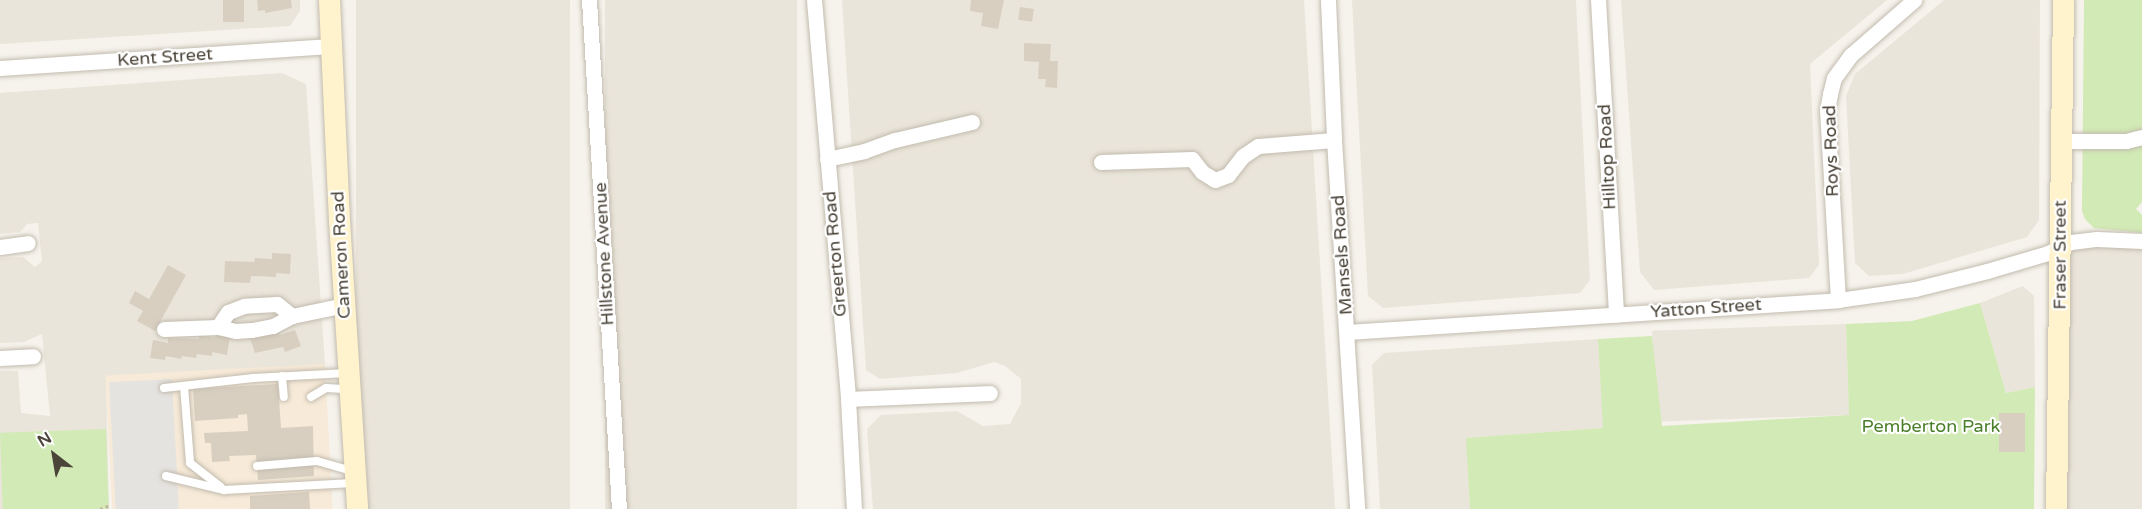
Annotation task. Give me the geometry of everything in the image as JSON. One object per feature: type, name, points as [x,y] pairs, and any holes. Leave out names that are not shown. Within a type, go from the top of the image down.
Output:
[{"type":"main road","name":"Cameron Road","points":[[329,0],[353,477],[357,509]]},
{"type":"main road","name":"Fraser Street","points":[[2056,509],[2063,0]]},
{"type":"street","name":"Hillstone Avenue","points":[[589,0],[619,509]]},
{"type":"street","name":"Greerton Road","points":[[814,0],[848,399],[854,509]]},
{"type":"street","name":"Mansels Road","points":[[1328,0],[1334,140],[1357,509]]},
{"type":"street","name":"Hilltop Road","points":[[1598,0],[1616,314]]},
{"type":"street","name":"Roys Road","points":[[1838,300],[1827,111],[1834,78],[1851,55],[1914,0]]},
{"type":"street","name":"Kent Street","points":[[0,68],[330,46]]},
{"type":"street","points":[[827,159],[972,122]]},
{"type":"street","points":[[2061,141],[2126,141],[2142,137]]},
{"type":"street","points":[[1101,162],[1191,159],[1202,172],[1215,180],[1228,175],[1243,156],[1258,146],[1334,140]]},
{"type":"street","name":"Yatton Street","points":[[1347,332],[1838,300],[1915,289],[1987,271],[2071,242],[2097,239],[2142,241]]},
{"type":"street","points":[[0,247],[28,243]]},
{"type":"street","points":[[218,327],[228,312],[244,306],[277,304],[292,316]]},
{"type":"street","points":[[164,330],[218,327],[236,331],[252,330],[273,326],[292,316],[344,305]]},
{"type":"street","points":[[0,358],[33,356]]},
{"type":"street","points":[[848,399],[990,393]]},
{"type":"lane","points":[[282,376],[284,397]]},
{"type":"lane","points":[[164,388],[282,376],[348,381]]},
{"type":"lane","points":[[311,397],[326,388],[348,381]]},
{"type":"lane","points":[[184,386],[190,463],[224,490]]},
{"type":"lane","points":[[256,466],[317,461],[353,477]]},
{"type":"lane","points":[[166,476],[224,490],[317,485],[353,477]]},
{"type":"path","points":[[100,509],[108,506]]},
{"type":"shaded area","points":[[0,0],[300,0],[300,11],[290,26],[0,44]]},
{"type":"shaded area","points":[[356,0],[570,0],[570,509],[356,509]]},
{"type":"shaded area","points":[[605,0],[797,0],[797,509],[605,509]]},
{"type":"shaded area","points":[[842,0],[1304,0],[1335,509],[873,509],[867,429],[881,415],[957,411],[983,426],[1010,424],[1021,403],[1021,379],[1005,366],[994,362],[957,373],[880,379],[866,370]]},
{"type":"shaded area","points":[[1352,0],[1576,0],[1590,280],[1580,293],[1383,308],[1368,296]]},
{"type":"shaded area","points":[[1621,0],[1887,0],[1810,64],[1819,265],[1809,278],[1654,290],[1640,272]]},
{"type":"shaded area","points":[[1944,0],[2040,0],[2039,220],[2027,237],[1903,274],[1869,276],[1855,263],[1846,96],[1855,74]]},
{"type":"shaded area","points":[[282,73],[306,84],[325,364],[106,381],[109,509],[0,509],[0,371],[18,371],[21,413],[50,416],[42,334],[24,342],[0,343],[0,258],[23,257],[35,267],[42,261],[38,223],[27,224],[20,232],[0,234],[0,93]]},
{"type":"shaded area","points":[[2059,241],[2142,241],[2142,509],[2059,509]]},
{"type":"shaded area","points":[[2023,286],[2034,296],[2035,387],[2006,393],[1980,303]]},
{"type":"shaded area","points":[[1846,324],[1849,415],[1655,422],[1652,331]]},
{"type":"shaded area","points":[[1598,339],[1604,428],[1467,438],[1470,509],[1380,509],[1372,365],[1384,353]]},
{"type":"shaded area","points":[[325,364],[333,509],[112,509],[105,376]]},
{"type":"shaded area","points":[[172,379],[179,509],[116,509],[109,382]]},
{"type":"green space","points":[[2084,0],[2142,0],[2142,202],[2136,209],[2142,215],[2142,233],[2094,228],[2085,219],[2082,211]]},
{"type":"green space","name":"Pemberton Park","points":[[1980,303],[2006,393],[2035,387],[2034,509],[1470,509],[1466,438],[1603,428],[1598,339],[1652,336],[1662,426],[1849,415],[1846,324],[1912,321]]},
{"type":"green space","points":[[106,429],[109,509],[3,509],[0,433]]},
{"type":"building","points":[[223,0],[244,0],[244,22],[223,22]]},
{"type":"building","points":[[257,0],[291,0],[292,8],[265,13],[265,10],[258,11]]},
{"type":"building","points":[[971,0],[1004,0],[998,29],[981,26],[983,13],[970,11]]},
{"type":"building","points":[[1020,7],[1034,9],[1032,22],[1018,20]]},
{"type":"building","points":[[1024,43],[1051,44],[1050,61],[1058,61],[1057,88],[1045,87],[1046,79],[1038,79],[1039,62],[1024,61]]},
{"type":"building","points":[[272,253],[291,254],[290,274],[276,273],[276,277],[251,276],[250,283],[224,282],[225,261],[254,262],[255,258],[272,259]]},
{"type":"building","points":[[168,265],[186,275],[155,331],[137,321],[143,311],[129,303],[135,291],[149,299]]},
{"type":"building","points":[[295,330],[301,346],[285,352],[283,347],[255,353],[250,338],[279,331],[280,335]]},
{"type":"building","points":[[216,334],[230,336],[227,355],[212,352],[212,356],[197,354],[196,358],[182,356],[181,359],[166,356],[165,360],[150,358],[153,340],[168,343],[168,338],[199,339],[199,335],[215,338]]},
{"type":"building","points":[[278,384],[281,428],[313,426],[314,476],[258,480],[256,455],[229,456],[230,461],[212,462],[211,443],[205,443],[204,433],[248,431],[247,414],[238,415],[238,418],[195,421],[193,389]]},
{"type":"building","points":[[1999,413],[2025,413],[2025,452],[1999,452]]},
{"type":"building","points":[[309,492],[310,509],[250,509],[250,496]]}]
